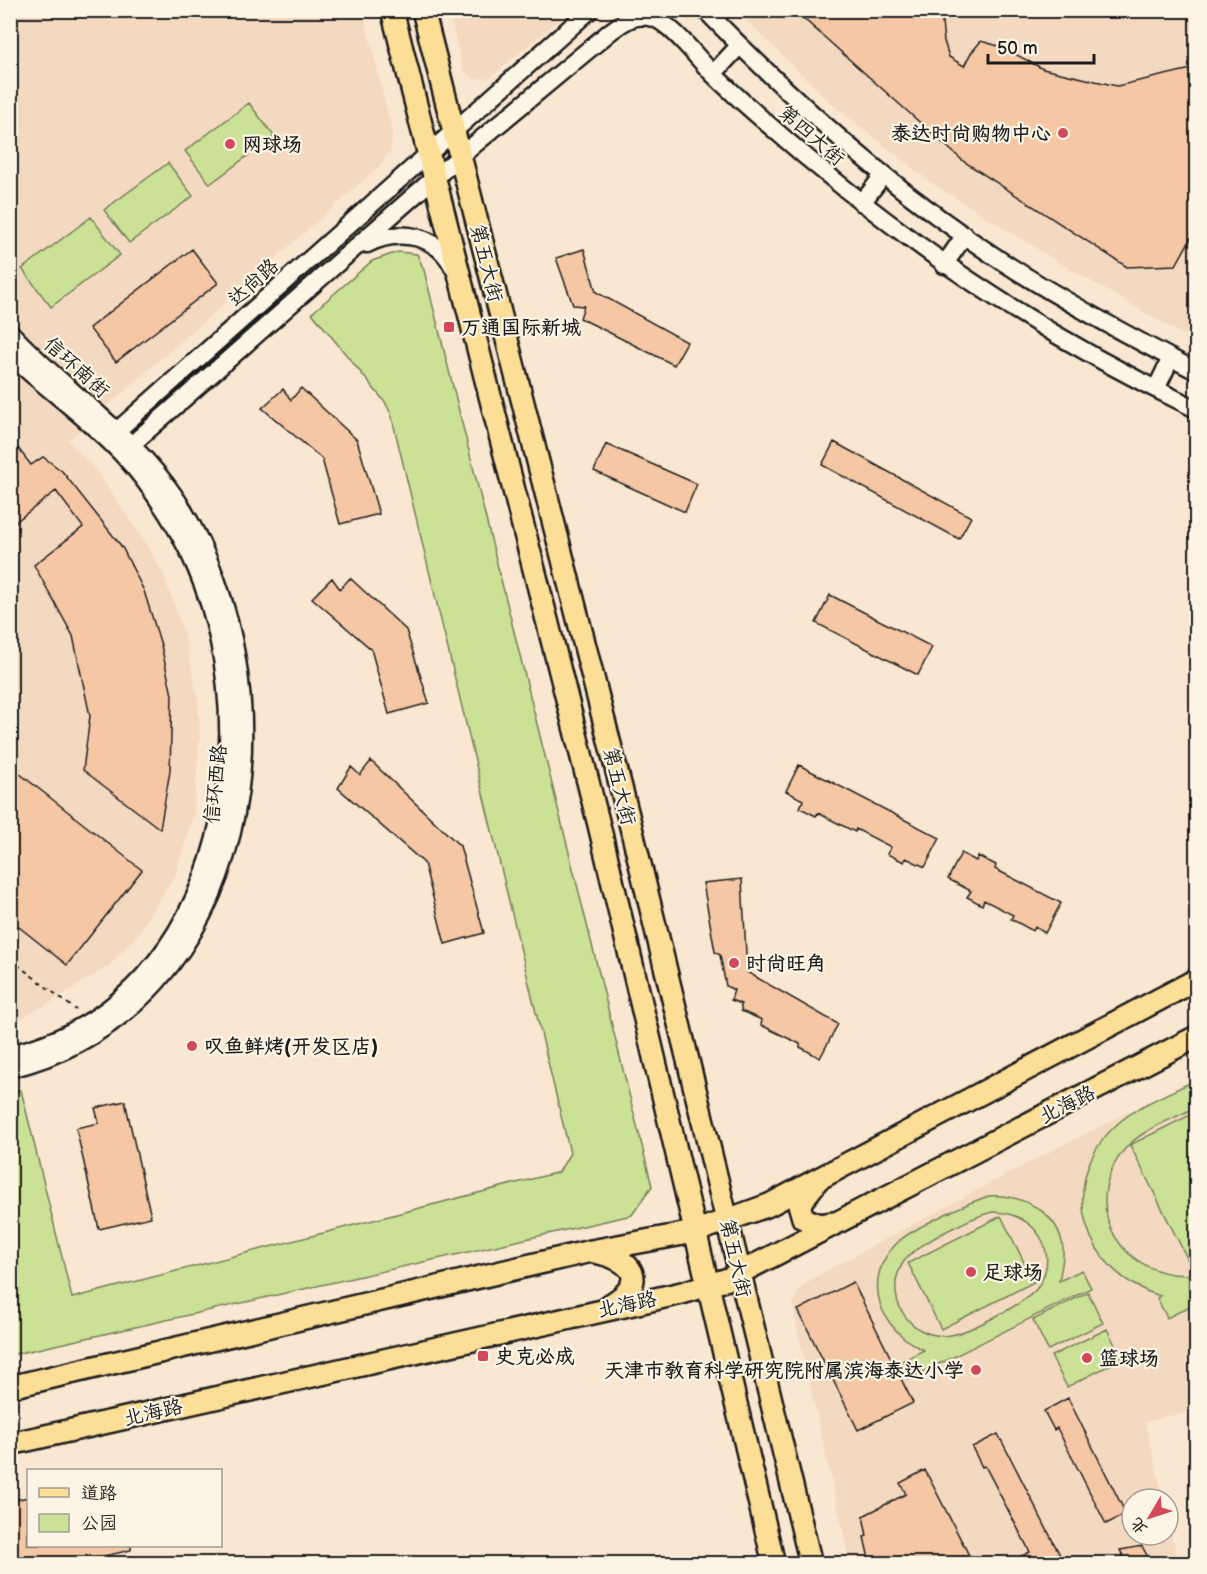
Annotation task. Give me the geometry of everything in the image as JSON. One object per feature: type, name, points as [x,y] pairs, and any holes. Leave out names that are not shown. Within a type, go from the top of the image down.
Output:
[{"type":"main road","name":"第五大街","points":[[392,10],[598,825],[681,1175],[720,1236]]},
{"type":"main road","name":"第五大街","points":[[423,10],[629,819],[713,1165],[723,1278],[720,1338],[774,1563]]},
{"type":"main road","points":[[10,1387],[591,1251],[636,1243],[720,1236],[744,1223],[769,1205],[1197,980]]},
{"type":"main road","name":"北海路","points":[[10,1444],[651,1299],[723,1278],[789,1248],[1197,1037]]},
{"type":"main road","points":[[713,1165],[722,1185],[737,1202],[749,1206],[769,1205]]},
{"type":"main road","points":[[825,1176],[803,1196],[799,1210],[803,1218],[819,1225],[846,1219]]},
{"type":"main road","name":"第五大街","points":[[720,1236],[699,1252],[723,1278],[752,1331],[811,1563]]},
{"type":"main road","points":[[720,1236],[757,1255],[789,1248]]},
{"type":"main road","points":[[636,1243],[666,1243],[699,1252]]},
{"type":"main road","points":[[752,1331],[752,1306],[755,1290],[775,1262],[789,1248]]},
{"type":"main road","points":[[591,1251],[612,1255],[626,1263],[632,1276],[632,1287],[624,1297],[604,1308]]},
{"type":"main road","points":[[651,1299],[679,1299],[697,1305],[711,1318],[720,1338]]},
{"type":"street","points":[[427,155],[590,10]]},
{"type":"street","name":"第四大街","points":[[705,10],[739,46],[812,114],[884,174],[965,235],[1047,290],[1197,371]]},
{"type":"street","name":"第四大街","points":[[433,179],[627,19],[640,16],[655,18],[670,29],[713,75],[862,203],[944,265],[1071,345],[1197,408]]},
{"type":"street","points":[[713,75],[739,46]]},
{"type":"street","name":"达尚路","points":[[112,435],[427,155]]},
{"type":"street","points":[[862,203],[884,174]]},
{"type":"street","points":[[127,449],[433,179]]},
{"type":"street","points":[[944,265],[965,235]]},
{"type":"street","points":[[345,256],[382,237],[417,236],[437,245],[445,254],[459,279]]},
{"type":"street","name":"信环南街","points":[[10,332],[112,435]]},
{"type":"street","name":"信环南街","points":[[10,355],[112,435]]},
{"type":"street","points":[[1156,389],[1171,358]]},
{"type":"street","name":"信环西路","points":[[10,1069],[48,1059],[99,1033],[136,1004],[168,971],[188,943],[209,903],[225,862],[238,805],[241,738],[239,685],[231,634],[217,585],[200,543],[176,500],[112,435]]},
{"type":"street","name":"信环西路","points":[[10,1054],[55,1040],[90,1021],[109,1009],[149,971],[172,942],[190,910],[207,869],[216,835],[226,773],[223,671],[203,586],[168,515],[127,449]]},
{"type":"path","points":[[10,959],[90,1021]]},
{"type":"shaded area","points":[[449,10],[569,11],[490,78],[474,79],[463,70]]},
{"type":"shaded area","points":[[11,11],[363,11],[392,130],[391,151],[379,167],[68,441],[95,469],[138,531],[162,571],[184,633],[198,699],[200,736],[194,812],[176,874],[137,935],[109,966],[50,1003],[11,1023]]},
{"type":"shaded area","points":[[737,11],[1196,11],[1196,342],[1063,265],[930,182],[833,105]]},
{"type":"shaded area","name":"天津市教育科学研究院附属滨海泰达小学","points":[[1196,1078],[1196,1410],[1145,1422],[1161,1487],[1120,1487],[1120,1547],[1175,1547],[1179,1563],[850,1563],[793,1304],[802,1286],[820,1274],[1037,1158]]},
{"type":"green space","name":"网球场","points":[[249,103],[274,136],[210,184],[185,151]]},
{"type":"green space","points":[[168,163],[193,196],[129,243],[104,210]]},
{"type":"green space","points":[[91,217],[120,255],[51,307],[22,269]]},
{"type":"green space","points":[[398,252],[417,254],[424,270],[652,1186],[632,1215],[11,1355],[11,1092],[21,1090],[72,1298],[559,1172],[570,1153],[391,414],[385,402],[312,313],[372,261]]},
{"type":"green space","points":[[1196,1080],[1196,1107],[1149,1130],[1132,1142],[1111,1171],[1105,1194],[1107,1216],[1115,1237],[1129,1254],[1148,1266],[1170,1274],[1196,1274],[1196,1303],[1167,1318],[1157,1298],[1160,1296],[1134,1285],[1113,1269],[1097,1248],[1087,1226],[1083,1201],[1085,1176],[1095,1151],[1122,1120],[1152,1101]]},
{"type":"green space","points":[[1196,1112],[1196,1271],[1194,1272],[1130,1145]]},
{"type":"green space","points":[[989,1196],[1014,1198],[1026,1202],[1047,1215],[1060,1235],[1063,1248],[1059,1281],[1082,1270],[1091,1288],[909,1379],[900,1362],[924,1350],[896,1330],[886,1317],[877,1287],[879,1272],[886,1256],[905,1236]],"holes":[[[993,1212],[1007,1214],[1031,1226],[1040,1236],[1045,1247],[1047,1260],[1045,1273],[1038,1287],[1011,1308],[959,1333],[936,1335],[923,1331],[911,1323],[897,1301],[898,1273],[905,1260],[921,1246],[960,1225]]]},
{"type":"green space","name":"足球场","points":[[1001,1216],[1034,1282],[941,1329],[908,1263]]},
{"type":"green space","name":"篮球场","points":[[1088,1292],[1103,1323],[1048,1350],[1033,1320]]},
{"type":"green space","name":"篮球场","points":[[1107,1329],[1122,1359],[1067,1387],[1051,1356]]},
{"type":"building","name":"泰达时尚购物中心","points":[[794,10],[950,10],[942,22],[944,41],[949,57],[964,66],[981,41],[1002,47],[1043,69],[1117,86],[1191,69],[1197,71],[1197,227],[1176,265],[1127,267],[963,161]]},
{"type":"building","points":[[192,249],[218,283],[116,362],[89,328]]},
{"type":"building","points":[[584,249],[596,292],[687,342],[674,365],[580,318],[584,306],[573,305],[556,258]]},
{"type":"building","points":[[301,388],[357,440],[379,514],[340,524],[322,459],[262,408],[283,389],[291,400]]},
{"type":"building","points":[[10,438],[31,465],[43,457],[62,471],[122,547],[144,591],[161,645],[172,695],[170,771],[160,829],[83,770],[90,716],[73,636],[34,565],[83,527],[56,491],[10,526]]},
{"type":"building","points":[[834,442],[971,517],[959,539],[822,465]]},
{"type":"building","points":[[606,444],[697,484],[685,512],[594,471]]},
{"type":"building","points":[[332,578],[340,589],[350,578],[406,630],[429,703],[389,714],[371,649],[312,598]]},
{"type":"building","points":[[830,595],[932,647],[918,675],[816,623]]},
{"type":"building","points":[[371,761],[460,846],[484,933],[445,944],[424,863],[338,788],[351,767],[360,775]]},
{"type":"building","points":[[799,765],[940,838],[925,867],[906,858],[904,862],[887,854],[891,847],[856,829],[855,832],[818,813],[816,816],[800,808],[803,800],[786,791]]},
{"type":"building","points":[[10,766],[142,870],[67,965],[10,920]]},
{"type":"building","points":[[961,853],[976,861],[978,856],[996,865],[995,869],[1061,903],[1045,933],[1035,927],[1033,931],[1011,919],[1013,915],[984,900],[982,905],[967,897],[971,891],[948,879]]},
{"type":"building","name":"时尚旺角","points":[[742,879],[747,972],[838,1024],[820,1058],[800,1047],[800,1044],[761,1025],[762,1020],[741,1011],[741,1004],[731,1000],[734,990],[726,986],[720,955],[715,952],[703,883]]},
{"type":"building","points":[[125,1101],[151,1217],[99,1229],[76,1128],[99,1123],[95,1108]]},
{"type":"building","points":[[853,1282],[913,1403],[858,1430],[798,1310]]},
{"type":"building","points":[[1068,1398],[1120,1502],[1120,1517],[1106,1524],[1057,1428],[1054,1430],[1044,1411]]},
{"type":"building","points":[[998,1434],[1064,1563],[1007,1563],[1030,1552],[985,1466],[982,1467],[972,1447]]},
{"type":"building","points":[[925,1470],[973,1563],[870,1563],[864,1537],[867,1536],[863,1516],[906,1494],[900,1483]]},
{"type":"building","points":[[27,1497],[27,1547],[131,1547],[131,1550],[74,1563],[10,1563],[10,1501]]},
{"type":"building","points":[[1143,1547],[1151,1563],[1127,1563],[1120,1550]]},
{"type":"place","name":"泰达时尚购物中心","points":[[1063,133]]},
{"type":"place","name":"网球场","points":[[230,144]]},
{"type":"place","name":"万通国际新城","points":[[449,327]]},
{"type":"place","name":"时尚旺角","points":[[734,963]]},
{"type":"place","name":"叹鱼鲜烤(开发区店)","points":[[192,1046]]},
{"type":"place","name":"足球场","points":[[971,1272]]},
{"type":"place","name":"史克必成","points":[[483,1356]]},
{"type":"place","name":"篮球场","points":[[1087,1358]]},
{"type":"place","name":"天津市教育科学研究院附属滨海泰达小学","points":[[976,1370]]}]
